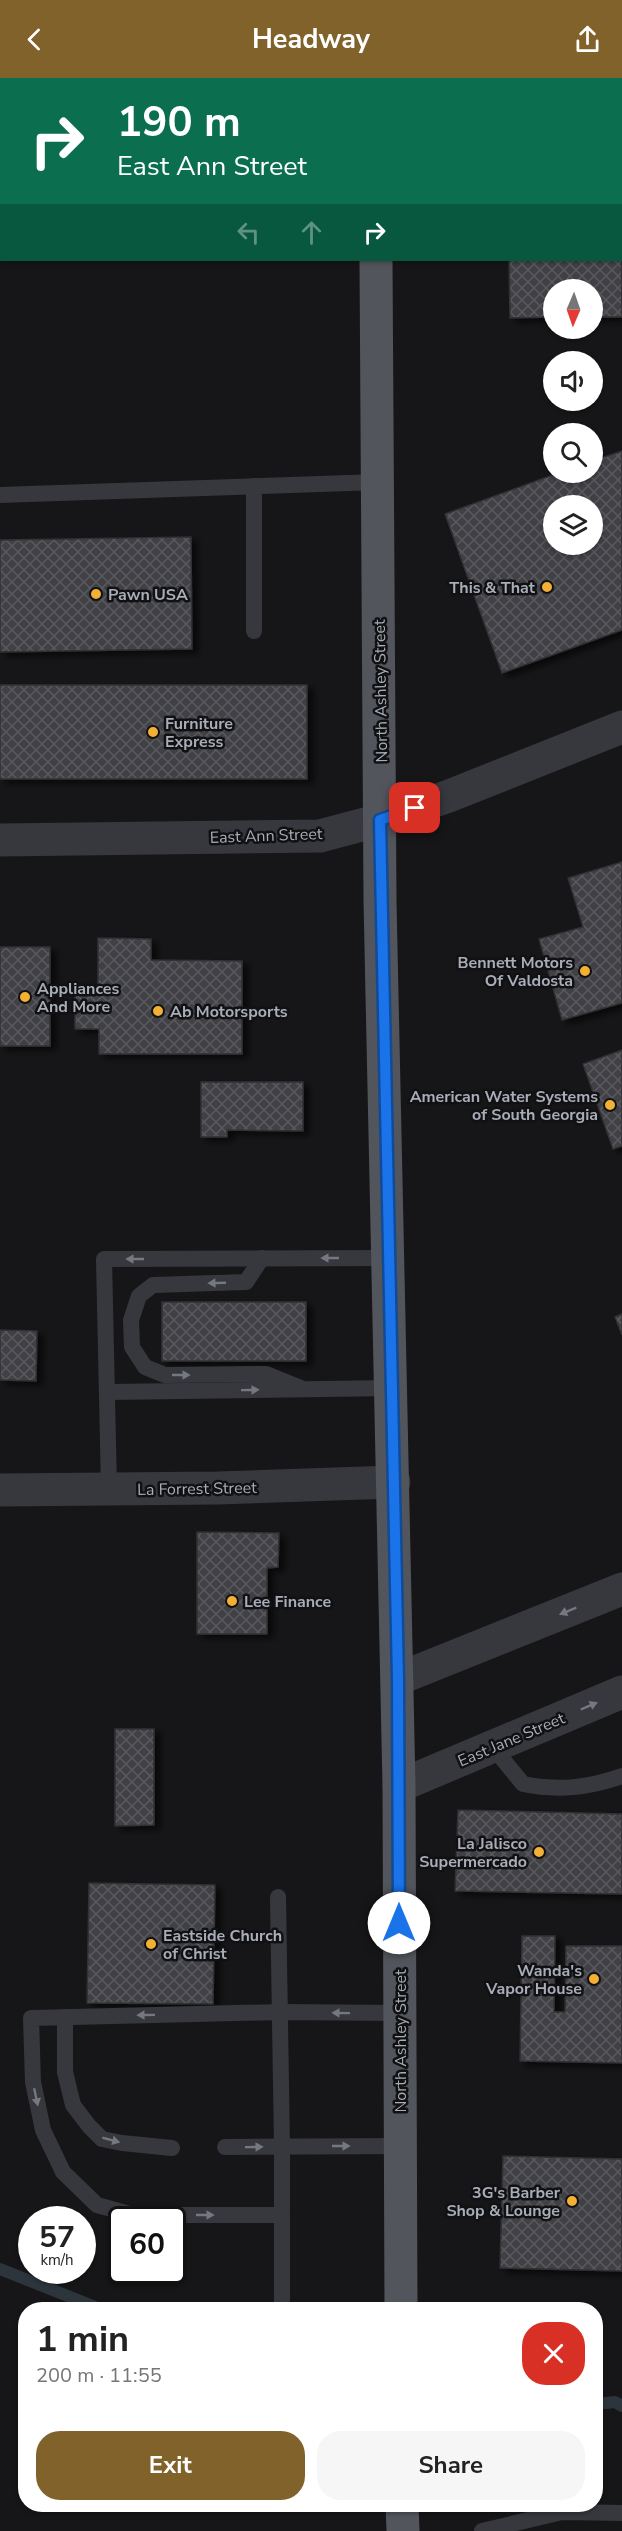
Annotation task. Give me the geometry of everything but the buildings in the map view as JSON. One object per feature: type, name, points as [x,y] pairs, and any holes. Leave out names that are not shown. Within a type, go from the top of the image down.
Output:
[{"type":"main road","name":"North Ashley Street","points":[[376,261],[380,820],[398,1679],[401,2302]]},
{"type":"main road","points":[[402,2512],[403,2531]]},
{"type":"street","name":"East Ann Street","points":[[0,840],[320,836],[380,820],[517,770],[622,727]]},
{"type":"street","name":"La Forrest Street","points":[[0,1490],[217,1488],[394,1482]]},
{"type":"street","points":[[398,1679],[622,1588]]},
{"type":"street","name":"East Jane Street","points":[[399,1786],[622,1692]]},
{"type":"lane","points":[[0,495],[378,482]]},
{"type":"lane","points":[[254,486],[254,631]]},
{"type":"lane","points":[[262,1258],[246,1282],[153,1285],[139,1296],[131,1320],[132,1347],[145,1367],[165,1375],[266,1374],[303,1389]]},
{"type":"lane","points":[[109,1489],[104,1259],[389,1258]]},
{"type":"lane","points":[[108,1392],[391,1388]]},
{"type":"lane","points":[[492,1746],[523,1784],[551,1789],[599,1784],[622,1776]]},
{"type":"lane","points":[[278,1897],[281,2012],[282,2302]]},
{"type":"lane","points":[[282,2215],[133,2215],[97,2205],[63,2172],[43,2130],[33,2082],[30,2018],[281,2012],[399,2013]]},
{"type":"lane","points":[[65,2017],[66,2072],[74,2105],[89,2126],[102,2139],[172,2148]]},
{"type":"lane","points":[[225,2147],[400,2146]]},
{"type":"lane","points":[[482,2531],[562,2512],[622,2513]]},
{"type":"waterway","points":[[0,2269],[83,2302]]},
{"type":"waterway","points":[[603,2403],[615,2402],[622,2406]]},
{"type":"place","name":"This & That","points":[[547,587]]},
{"type":"place","name":"Pawn USA","points":[[96,594]]},
{"type":"place","name":"Furniture Express","points":[[153,732]]},
{"type":"place","name":"Bennett Motors Of Valdosta","points":[[585,971]]},
{"type":"place","name":"Appliances And More","points":[[25,997]]},
{"type":"place","name":"Ab Motorsports","points":[[158,1011]]},
{"type":"place","name":"American Water Systems of South Georgia","points":[[610,1105]]},
{"type":"place","name":"Lee Finance","points":[[232,1601]]},
{"type":"place","name":"La Jalisco Supermercado","points":[[539,1852]]},
{"type":"place","name":"Eastside Church of Christ","points":[[151,1944]]},
{"type":"place","name":"Wanda's Vapor House","points":[[594,1979]]},
{"type":"place","name":"3G's Barber Shop & Lounge","points":[[572,2201]]},
{"type":"route","points":[[399,1923],[398,1679],[380,820],[415,808]]}]
